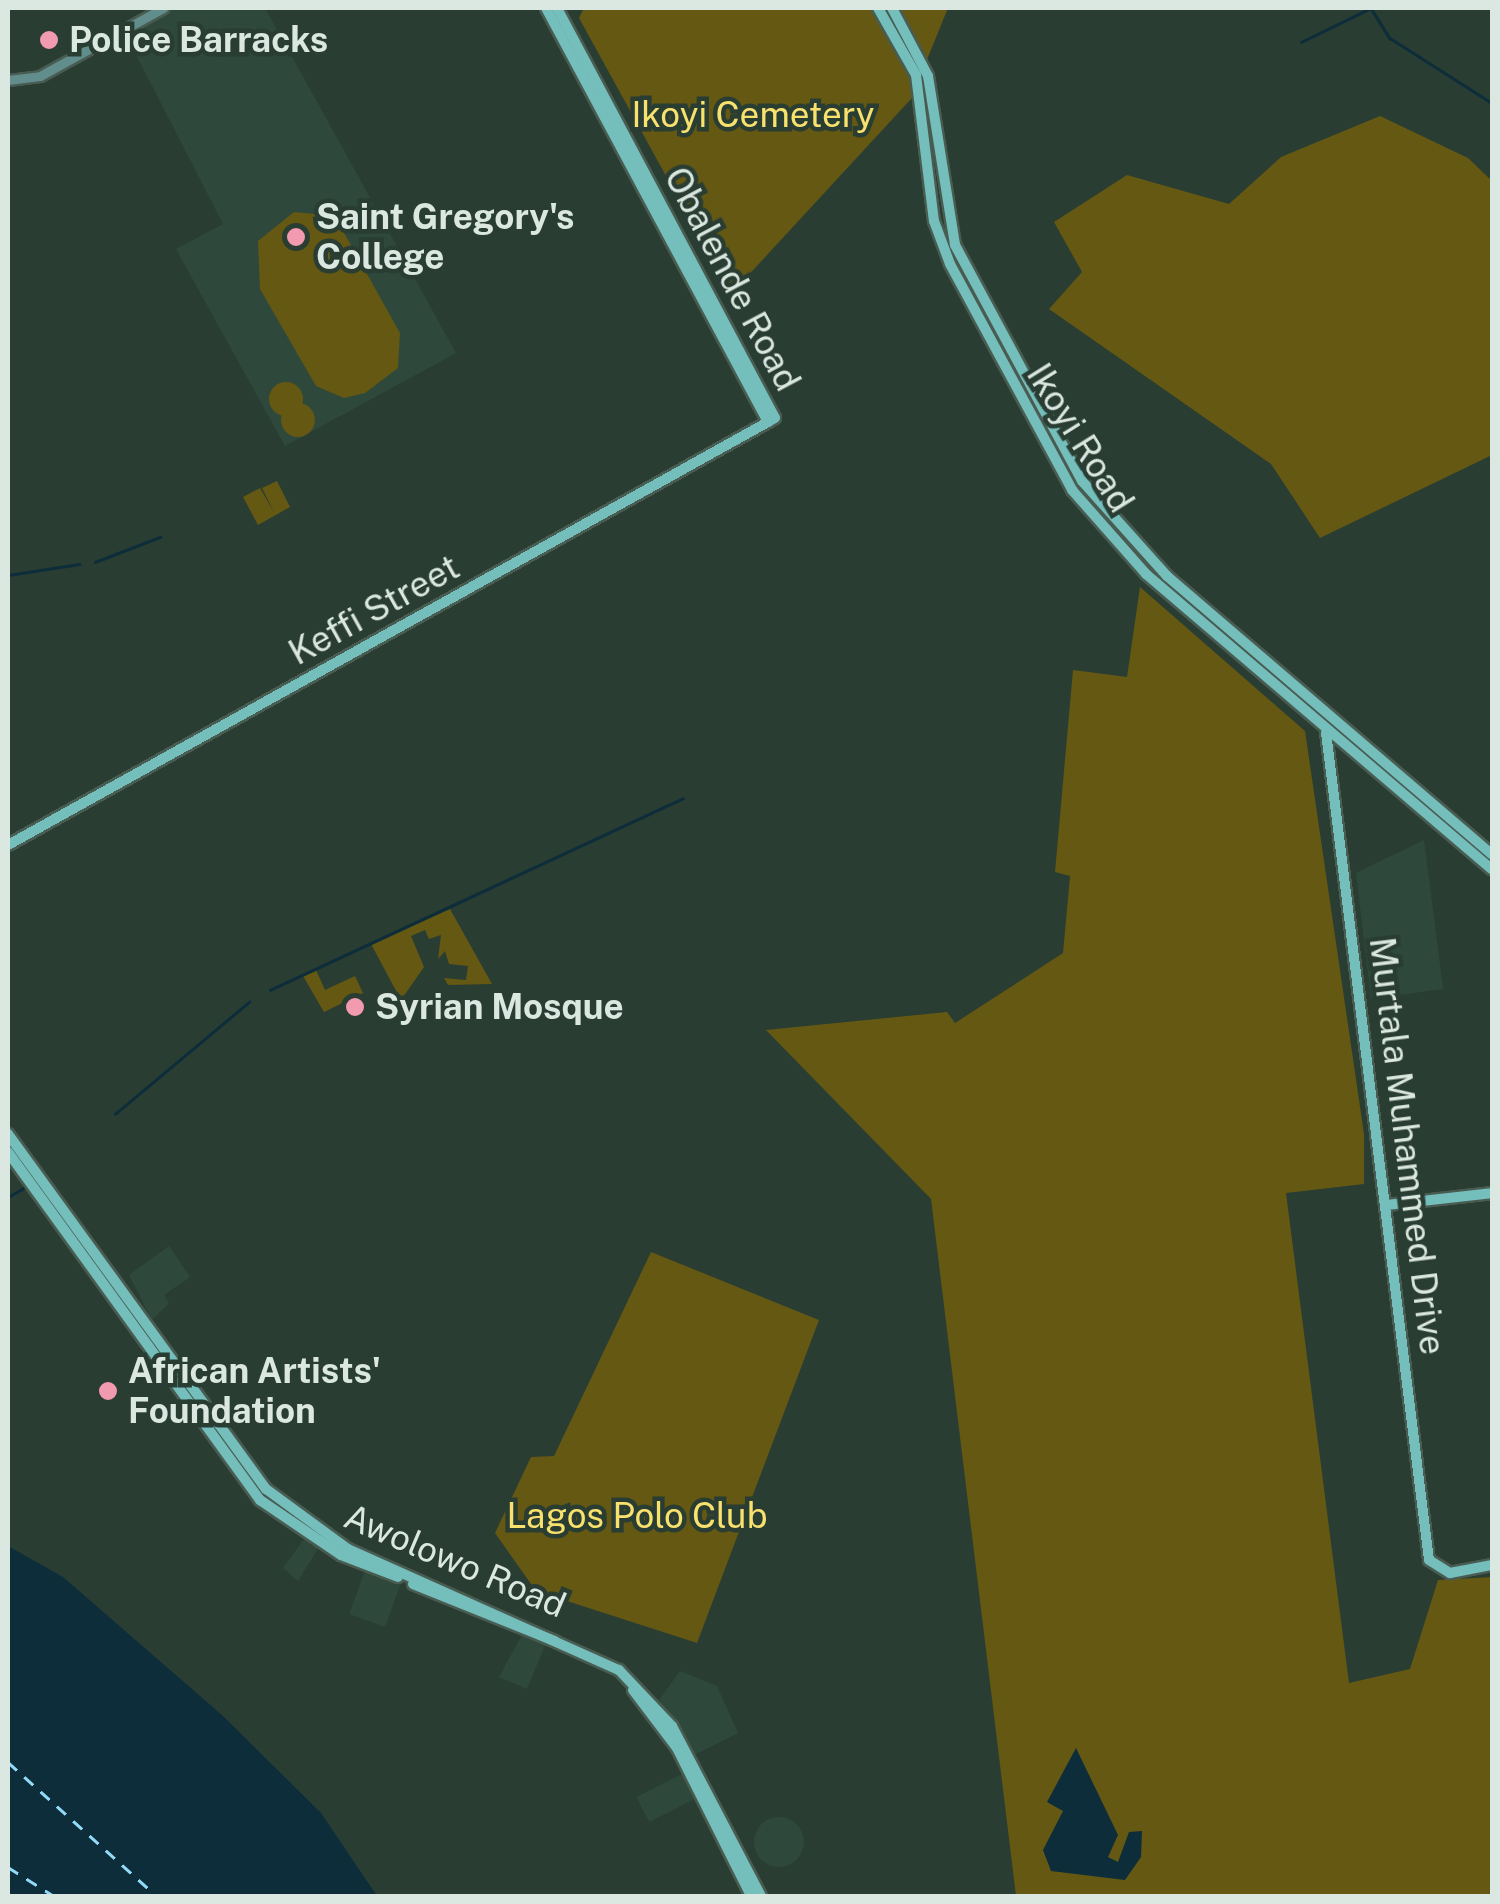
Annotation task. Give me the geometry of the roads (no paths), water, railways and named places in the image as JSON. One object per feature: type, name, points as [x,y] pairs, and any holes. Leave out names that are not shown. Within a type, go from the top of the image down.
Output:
[{"type":"main road","name":"Obalende Road","points":[[546,8],[768,422],[775,418],[557,8]]},
{"type":"main road","name":"Ikoyi Road","points":[[878,8],[916,75],[941,242],[1062,474],[1146,574],[1492,870]]},
{"type":"main road","name":"Ikoyi Road","points":[[892,8],[928,76],[955,245],[1062,450],[1143,553],[1492,855]]},
{"type":"main road","name":"Keffi Street","points":[[8,844],[768,422]]},
{"type":"main road","name":"Murtala Muhammed Drive","points":[[1329,716],[1326,731],[1434,1567],[1492,1564]]},
{"type":"main road","points":[[1330,760],[1348,749]]},
{"type":"main road","name":"Awolowo Road","points":[[8,1134],[266,1489],[348,1549],[619,1670],[672,1726],[761,1896]]},
{"type":"main road","name":"Awolowo Road","points":[[8,1152],[260,1500],[342,1555],[560,1643],[620,1678],[677,1748],[752,1896]]},
{"type":"main road","points":[[1387,1205],[1492,1193]]},
{"type":"street","points":[[8,80],[40,76],[162,8]]},
{"type":"water","points":[[8,1546],[63,1577],[223,1716],[321,1813],[377,1896],[8,1896]]},
{"type":"water","points":[[1076,1748],[1118,1835],[1108,1857],[1118,1862],[1129,1832],[1142,1831],[1141,1857],[1125,1880],[1051,1871],[1043,1850],[1063,1811],[1047,1802]]},
{"type":"waterway","points":[[1371,8],[1390,38],[1492,103]]},
{"type":"waterway","points":[[1301,42],[1371,8]]},
{"type":"waterway","points":[[95,562],[160,537]]},
{"type":"waterway","points":[[8,575],[79,564]]},
{"type":"waterway","points":[[270,990],[683,798]]},
{"type":"waterway","points":[[115,1114],[249,1002]]},
{"type":"waterway","points":[[8,1197],[25,1187]]},
{"type":"place","name":"Police Barracks","points":[[49,40]]},
{"type":"place","name":"Saint Gregory's College","points":[[296,237]]},
{"type":"place","name":"Syrian Mosque","points":[[355,1007]]},
{"type":"place","name":"African Artists' Foundation","points":[[108,1391]]},
{"type":"park label","name":"Ikoyi Cemetery","points":[[753,115]]},
{"type":"park label","name":"Lagos Polo Club","points":[[637,1516]]}]
